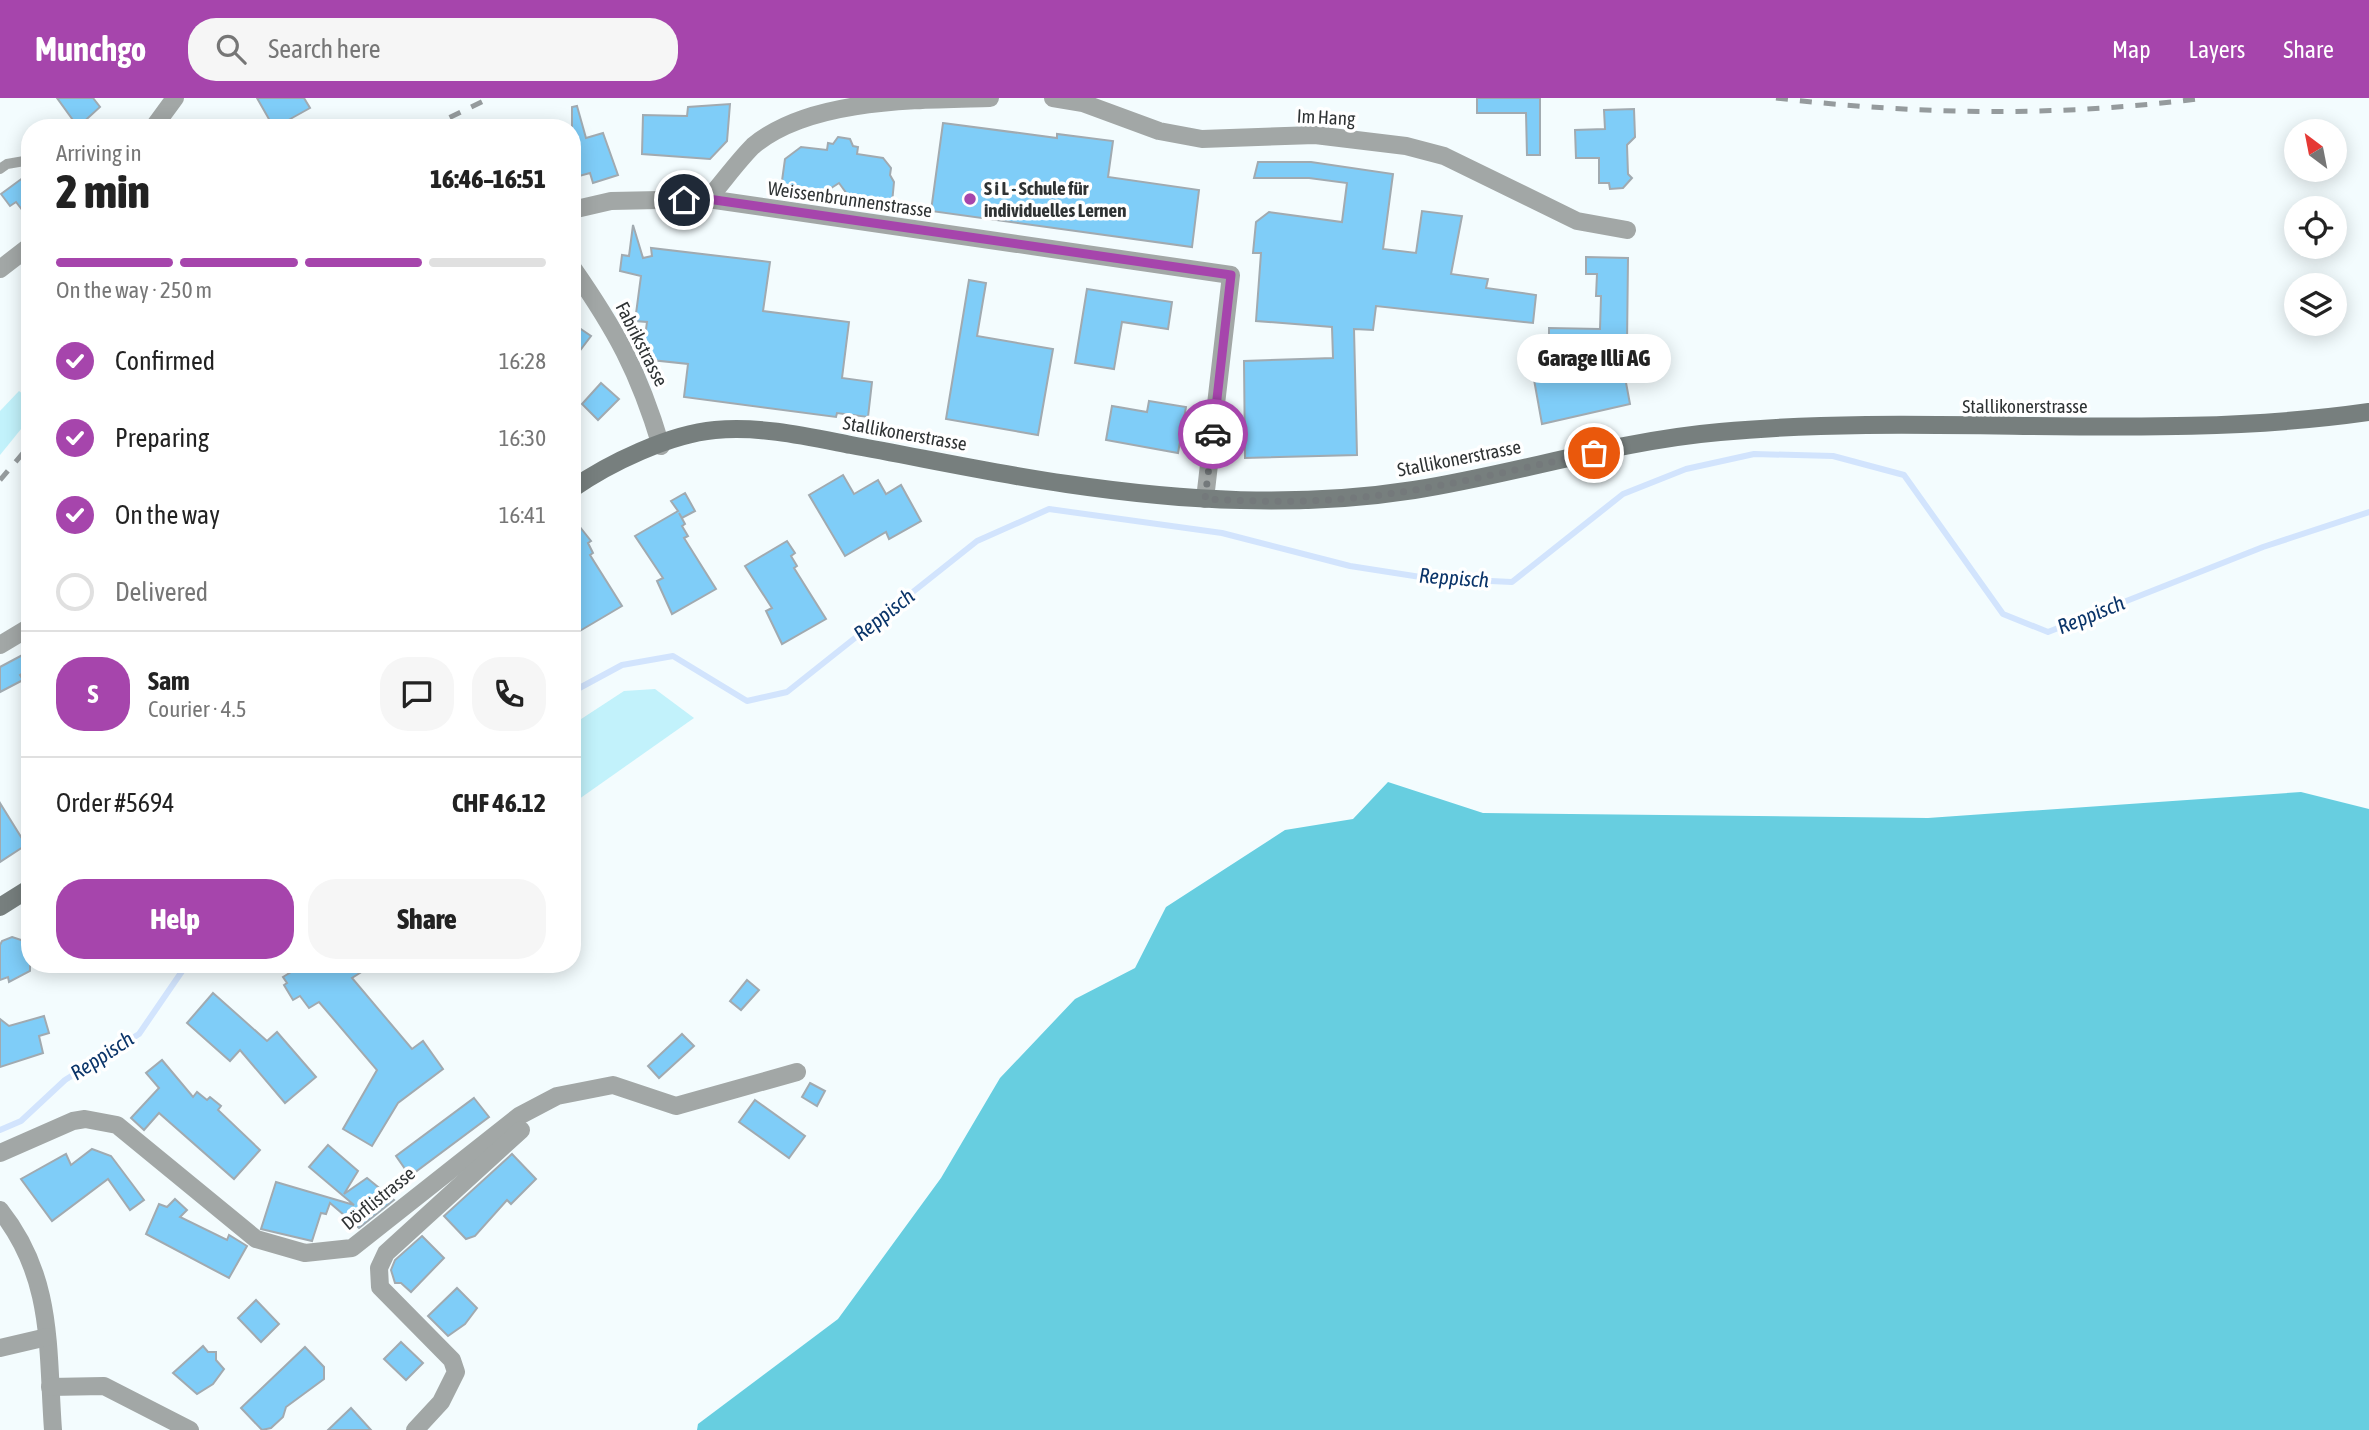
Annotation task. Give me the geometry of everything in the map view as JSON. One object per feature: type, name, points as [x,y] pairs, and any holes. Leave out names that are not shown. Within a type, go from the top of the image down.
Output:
[{"type":"street","points":[[160,119],[175,98]]},
{"type":"street","points":[[708,199],[755,145],[807,116],[852,103],[990,98]]},
{"type":"street","name":"Im Hang","points":[[1053,98],[1083,103],[1159,131],[1202,139],[1315,135],[1406,146],[1444,156],[1577,221],[1627,230]]},
{"type":"street","name":"Weissenbrunnenstrasse","points":[[581,208],[611,201],[708,199],[1231,275],[1205,499]]},
{"type":"street","points":[[0,269],[21,253]]},
{"type":"street","name":"Fabrikstrasse","points":[[581,280],[614,327],[643,387],[661,446]]},
{"type":"street","name":"Stallikonerstrasse","points":[[581,484],[633,454],[709,430],[761,428],[1066,484],[1205,499],[1290,502],[1341,499],[1417,489],[1644,443],[1717,432],[1831,427],[2249,425],[2369,412]]},
{"type":"street","points":[[0,645],[21,632]]},
{"type":"street","points":[[0,907],[21,894]]},
{"type":"street","name":"Dörflistrasse","points":[[0,1153],[73,1121],[85,1119],[117,1125],[256,1240],[305,1253],[352,1248],[519,1115],[557,1096],[613,1085],[676,1106],[797,1072]]},
{"type":"street","points":[[415,1430],[441,1402],[456,1372],[453,1360],[380,1287],[379,1268],[386,1253],[521,1130]]},
{"type":"street","points":[[0,1210],[27,1251],[38,1277],[47,1337],[52,1430]]},
{"type":"street","points":[[0,1348],[47,1337]]},
{"type":"street","points":[[50,1387],[104,1386],[190,1430]]},
{"type":"lane","points":[[0,169],[7,164],[21,162]]},
{"type":"shaded area","points":[[19,391],[21,393],[21,429],[0,455],[0,411]]},
{"type":"shaded area","points":[[655,689],[694,718],[581,798],[581,719],[624,691]]},
{"type":"shaded area","points":[[1388,782],[1483,813],[1928,818],[2301,792],[2369,809],[2369,1430],[697,1430],[698,1424],[838,1319],[941,1178],[1000,1078],[1075,999],[1135,968],[1166,907],[1285,830],[1353,819]]},
{"type":"building","points":[[57,98],[93,98],[100,107],[87,119],[72,119]]},
{"type":"building","points":[[257,98],[304,98],[310,108],[290,119],[269,119]]},
{"type":"building","points":[[1477,98],[1540,98],[1540,155],[1527,155],[1526,113],[1477,113]]},
{"type":"building","points":[[730,104],[727,141],[710,159],[642,154],[643,115],[687,116],[688,107]]},
{"type":"building","points":[[577,106],[581,119],[572,119],[572,107]]},
{"type":"building","points":[[1634,109],[1635,137],[1627,145],[1628,174],[1632,178],[1623,188],[1610,189],[1609,183],[1599,183],[1599,158],[1576,158],[1575,130],[1605,129],[1604,110]]},
{"type":"building","points":[[581,120],[586,138],[603,133],[618,175],[593,183],[590,173],[581,176]]},
{"type":"building","points":[[943,123],[1057,138],[1057,134],[1113,141],[1108,177],[1199,190],[1192,247],[931,211]]},
{"type":"building","points":[[838,137],[850,139],[853,146],[858,147],[857,154],[883,158],[891,168],[890,175],[894,182],[892,203],[850,198],[839,183],[822,194],[781,188],[785,159],[801,147],[827,150],[828,143],[833,144]]},
{"type":"building","points":[[1258,162],[1311,162],[1393,174],[1383,249],[1416,253],[1422,211],[1462,216],[1451,274],[1488,279],[1486,288],[1536,295],[1533,323],[1376,306],[1373,330],[1354,329],[1357,455],[1245,458],[1244,361],[1333,358],[1332,327],[1256,321],[1261,253],[1253,253],[1256,222],[1269,212],[1342,222],[1347,183],[1309,178],[1254,178]]},
{"type":"building","points":[[21,179],[21,208],[16,202],[10,206],[1,194]]},
{"type":"building","points":[[633,225],[643,258],[652,256],[651,248],[770,262],[763,311],[849,322],[842,378],[872,382],[868,417],[837,413],[836,417],[684,397],[688,364],[642,359],[647,322],[635,321],[641,276],[620,271],[622,255],[629,256]]},
{"type":"building","points":[[1586,257],[1628,258],[1627,344],[1631,344],[1636,370],[1624,372],[1630,404],[1542,424],[1531,363],[1614,346],[1549,339],[1549,328],[1600,329],[1601,296],[1596,296],[1597,274],[1586,274]]},
{"type":"building","points":[[969,280],[986,283],[977,336],[1053,349],[1038,435],[946,419]]},
{"type":"building","points":[[1087,289],[1172,302],[1168,329],[1122,322],[1114,369],[1075,363]]},
{"type":"building","points":[[581,329],[591,336],[581,349]]},
{"type":"building","points":[[601,383],[619,399],[598,420],[582,404]]},
{"type":"building","points":[[1149,401],[1186,407],[1178,453],[1106,440],[1112,406],[1147,412]]},
{"type":"building","points":[[843,475],[854,494],[878,480],[886,494],[901,485],[921,521],[889,539],[886,532],[845,556],[809,495]]},
{"type":"building","points":[[685,493],[695,511],[682,518],[679,513],[688,536],[684,538],[716,589],[672,614],[657,581],[663,578],[635,536],[678,511],[671,501]]},
{"type":"building","points":[[581,528],[591,541],[588,543],[593,553],[590,555],[622,606],[581,630]]},
{"type":"building","points":[[787,541],[795,553],[791,556],[797,566],[794,568],[826,619],[782,644],[766,611],[772,608],[745,566]]},
{"type":"building","points":[[21,656],[21,681],[0,692],[0,667]]},
{"type":"building","points":[[0,803],[21,837],[21,848],[0,862]]},
{"type":"building","points":[[12,937],[21,940],[21,973],[26,973],[9,982],[8,977],[0,980],[2,941]]},
{"type":"building","points":[[289,973],[360,973],[352,978],[412,1049],[423,1041],[443,1069],[398,1103],[372,1146],[343,1129],[377,1070],[319,1002],[309,1008],[300,996],[293,1000],[284,985],[287,983],[283,977]]},
{"type":"building","points":[[747,980],[759,990],[741,1010],[730,1001]]},
{"type":"building","points":[[213,993],[267,1041],[277,1032],[316,1077],[285,1103],[240,1050],[230,1061],[187,1023]]},
{"type":"building","points":[[44,1016],[49,1033],[39,1036],[43,1053],[0,1067],[0,1019],[9,1026]]},
{"type":"building","points":[[682,1034],[694,1046],[659,1078],[648,1066]]},
{"type":"building","points":[[162,1060],[193,1097],[197,1092],[207,1100],[210,1097],[221,1106],[218,1110],[260,1150],[234,1179],[159,1113],[144,1130],[131,1118],[159,1088],[146,1073]]},
{"type":"building","points":[[810,1083],[825,1091],[817,1106],[802,1097]]},
{"type":"building","points":[[474,1098],[489,1117],[410,1176],[396,1156]]},
{"type":"building","points":[[755,1100],[805,1136],[789,1158],[739,1122]]},
{"type":"building","points":[[328,1145],[358,1171],[344,1194],[367,1178],[394,1200],[359,1228],[330,1203],[326,1214],[321,1213],[312,1241],[261,1229],[276,1182],[354,1205],[309,1167]]},
{"type":"building","points":[[92,1149],[111,1156],[144,1200],[130,1210],[108,1179],[52,1221],[21,1179],[66,1154],[71,1165]]},
{"type":"building","points":[[512,1154],[536,1179],[511,1204],[507,1200],[475,1236],[466,1239],[444,1216]]},
{"type":"building","points":[[175,1199],[187,1210],[180,1217],[227,1240],[229,1235],[247,1246],[229,1278],[146,1234],[159,1204],[167,1207]]},
{"type":"building","points":[[422,1236],[444,1258],[411,1292],[401,1283],[395,1283],[391,1270],[395,1260]]},
{"type":"building","points":[[457,1288],[477,1308],[465,1324],[448,1336],[428,1316]]},
{"type":"building","points":[[256,1300],[279,1324],[261,1342],[238,1318]]},
{"type":"building","points":[[401,1342],[423,1363],[406,1380],[384,1359]]},
{"type":"building","points":[[203,1346],[208,1352],[216,1352],[216,1360],[224,1369],[213,1384],[197,1394],[173,1373]]},
{"type":"building","points":[[305,1347],[324,1367],[324,1379],[286,1407],[283,1417],[271,1428],[262,1430],[241,1408]]},
{"type":"building","points":[[351,1408],[371,1430],[328,1430]]},
{"type":"waterway","name":"Reppisch","points":[[581,687],[622,665],[673,656],[747,701],[787,692],[977,541],[1049,509],[1222,533],[1350,566],[1427,578],[1512,582],[1623,494],[1686,469],[1754,454],[1833,456],[1904,475],[2003,614],[2048,632],[2263,547],[2369,512]]},
{"type":"waterway","name":"Reppisch","points":[[0,1130],[21,1121],[65,1080],[139,1034],[181,973]]},
{"type":"railway","points":[[447,119],[490,98]]},
{"type":"railway","points":[[1776,98],[1883,108],[1990,111],[2097,108],[2204,98]]},
{"type":"railway","points":[[0,480],[21,456]]},
{"type":"way so far","points":[[1213,434],[1205,499],[1278,502],[1341,499],[1417,489],[1594,453]]},
{"type":"place","name":"S i L - Schule für individuelles Lernen","points":[[970,199]]},
{"type":"place","name":"Garage Illi AG","points":[[1594,453]]},
{"type":"route","points":[[684,200],[708,199],[1231,275],[1213,434]]}]
